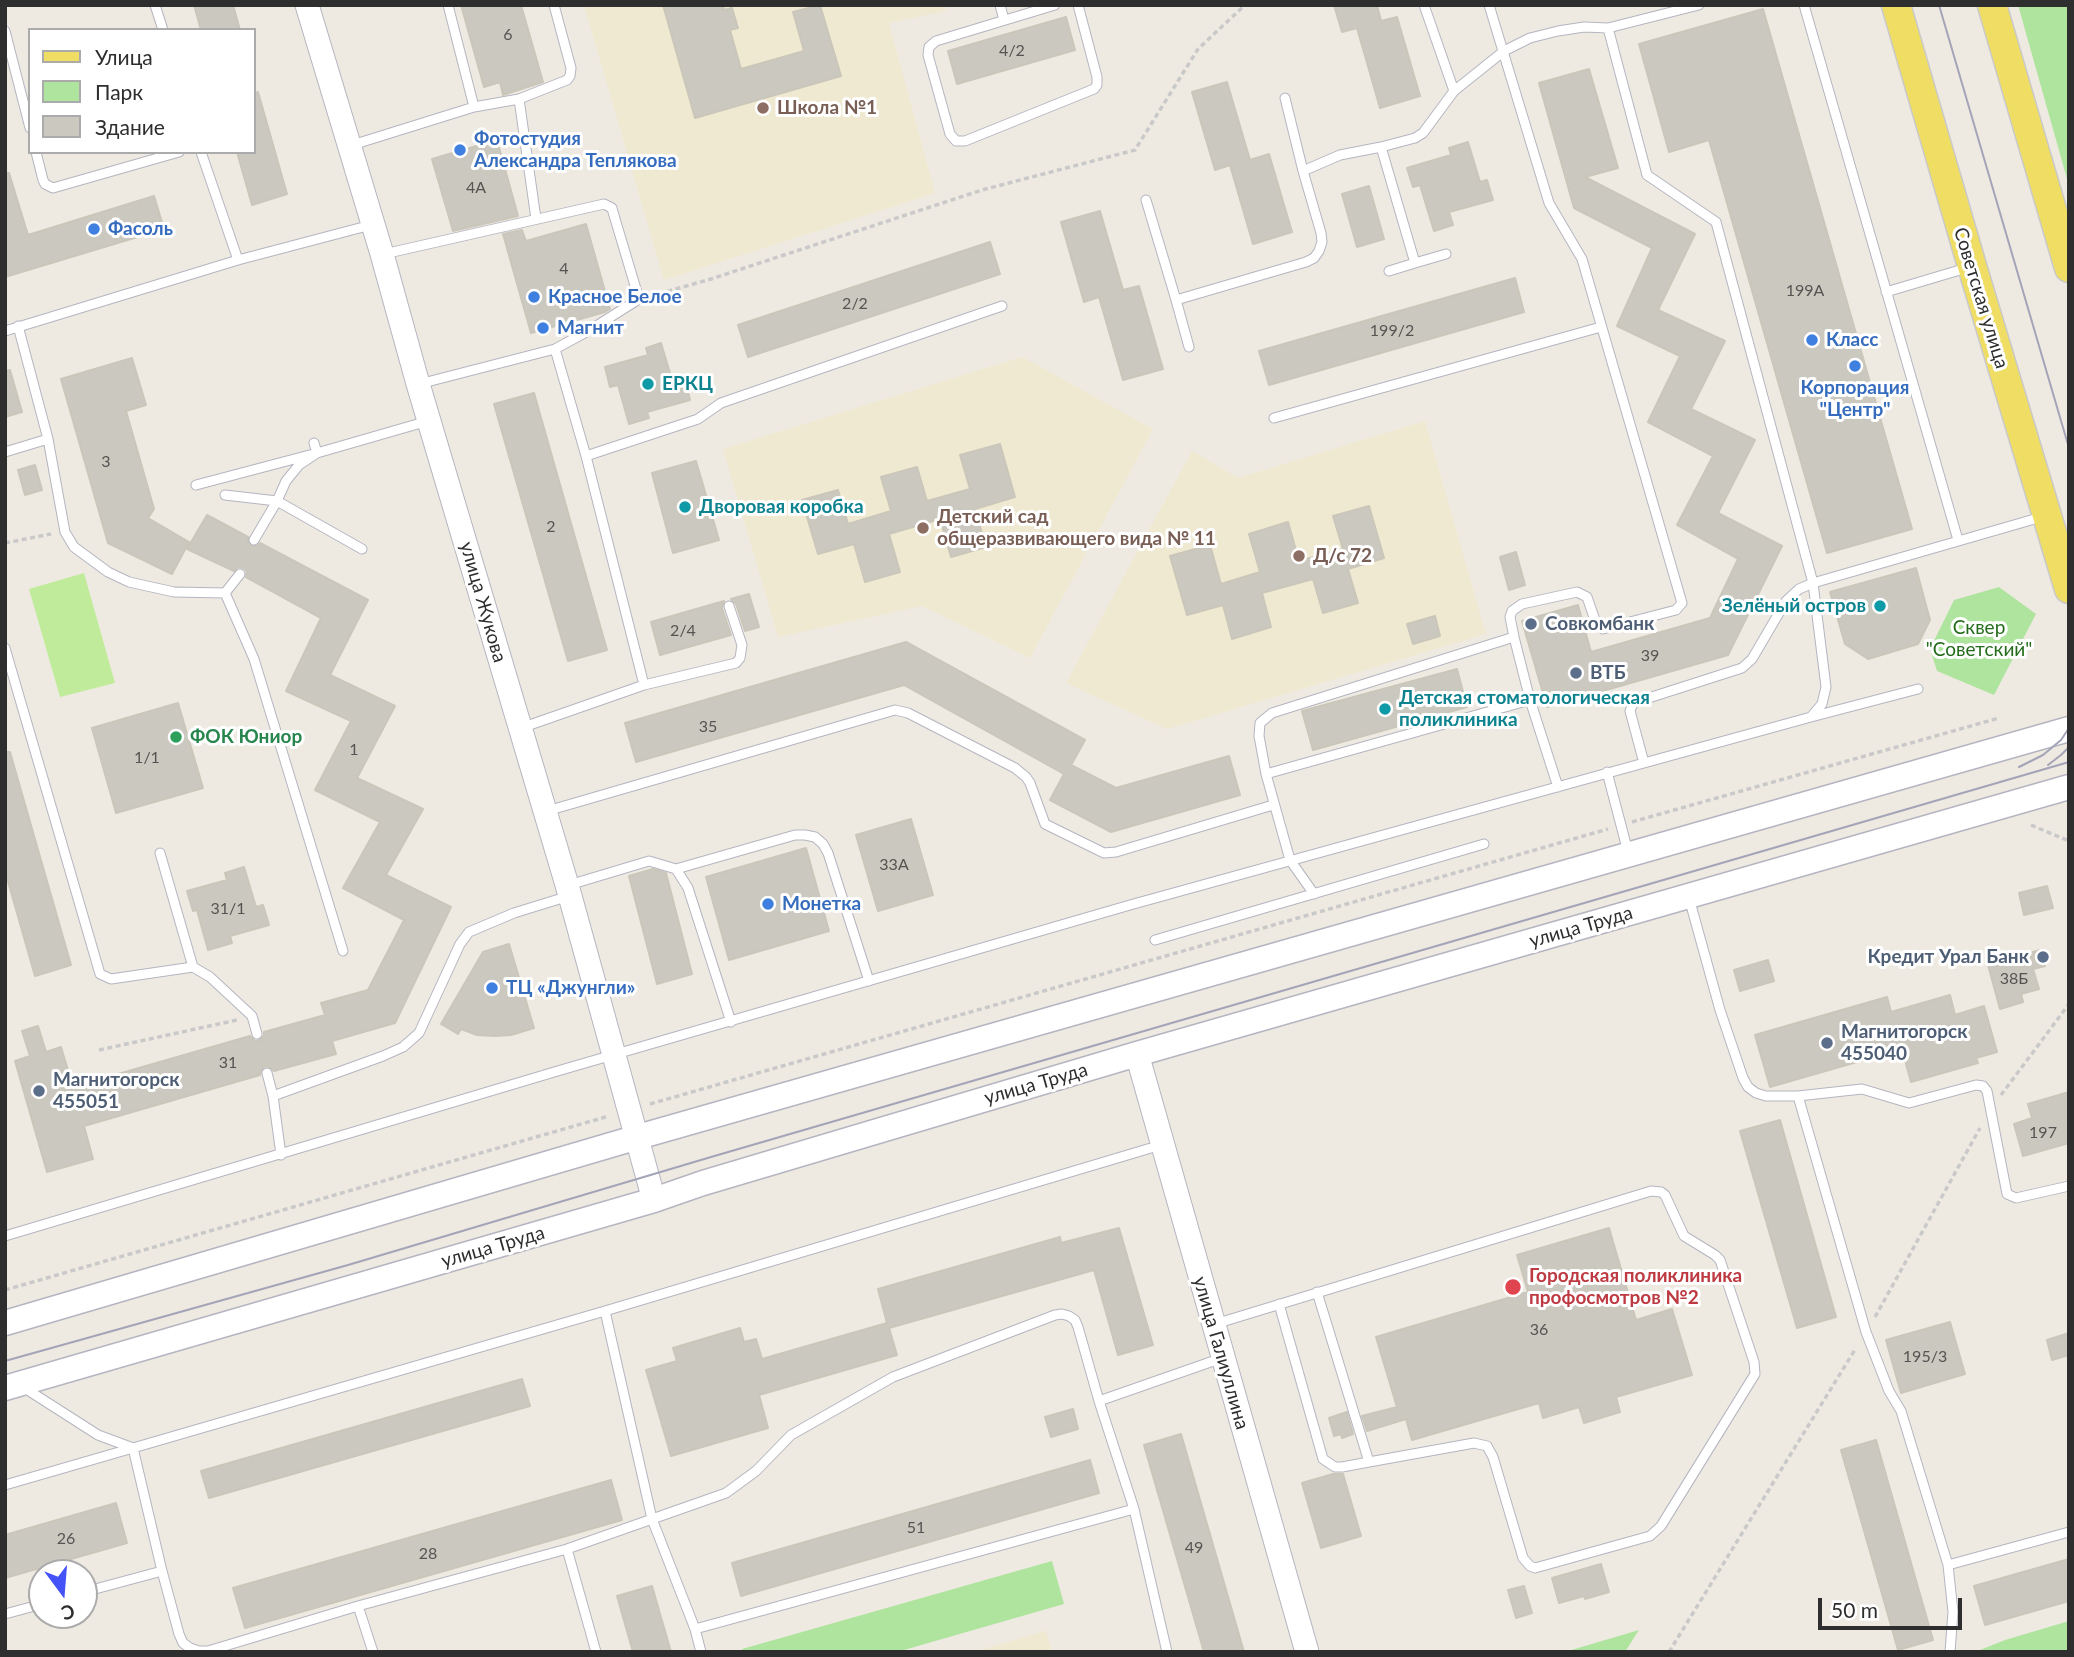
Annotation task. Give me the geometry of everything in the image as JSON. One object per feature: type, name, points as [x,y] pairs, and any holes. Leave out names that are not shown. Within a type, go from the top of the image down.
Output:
[{"type":"main road","name":"Советская улица","points":[[1896,5],[2069,589]]},
{"type":"main road","points":[[1992,5],[2069,268]]},
{"type":"main road","points":[[5,1323],[638,1137],[2069,729]]},
{"type":"main road","name":"улица Труда","points":[[12,1386],[654,1200],[1137,1054],[2069,787]]},
{"type":"street","name":"улица Жукова","points":[[307,5],[569,891],[654,1200]]},
{"type":"street","name":"улица Галиуллина","points":[[1137,1054],[1307,1652]]},
{"type":"lane","points":[[155,5],[162,28]]},
{"type":"lane","points":[[448,5],[474,107]]},
{"type":"lane","points":[[349,146],[474,107],[519,99],[564,82],[570,76],[571,68],[554,5]]},
{"type":"lane","points":[[1000,5],[1004,20]]},
{"type":"lane","points":[[1055,5],[936,41],[929,47],[928,55],[950,134],[956,141],[965,141],[1094,89],[1097,77],[1078,5]]},
{"type":"lane","points":[[1424,5],[1454,91]]},
{"type":"lane","points":[[1489,5],[1549,203],[1582,259],[1682,600],[1681,606],[1676,610],[1603,629],[1596,623],[1587,597],[1582,594],[1571,593],[1516,607],[1510,617],[1514,638],[1530,700],[1558,787]]},
{"type":"lane","points":[[1303,171],[1340,155],[1415,138],[1423,133],[1454,91],[1504,51],[1530,38],[1584,27],[1608,28],[1699,5]]},
{"type":"lane","points":[[1804,5],[1958,540]]},
{"type":"lane","points":[[1608,28],[1647,175],[1716,222],[1812,583],[1826,687],[1822,704],[1811,717]]},
{"type":"lane","points":[[5,31],[28,120]]},
{"type":"lane","points":[[1176,300],[1306,262],[1314,258],[1319,251],[1321,233],[1285,98]]},
{"type":"lane","points":[[519,99],[536,219]]},
{"type":"lane","points":[[1381,147],[1415,263]]},
{"type":"lane","points":[[36,154],[43,180],[53,188],[172,154]]},
{"type":"lane","points":[[202,154],[238,260]]},
{"type":"lane","points":[[1146,200],[1189,347]]},
{"type":"lane","points":[[382,254],[600,204],[608,205],[614,212],[639,299],[555,349],[418,384]]},
{"type":"lane","points":[[5,331],[238,260],[373,224]]},
{"type":"lane","points":[[1389,271],[1446,254]]},
{"type":"lane","points":[[1886,292],[1972,266]]},
{"type":"lane","points":[[586,456],[698,419],[721,403],[1002,306]]},
{"type":"lane","points":[[18,326],[48,439],[65,532],[74,547],[89,560],[129,582],[174,592],[225,593]]},
{"type":"lane","points":[[1274,418],[1601,327]]},
{"type":"lane","points":[[555,349],[586,456],[643,685]]},
{"type":"lane","points":[[195,485],[316,448],[430,420]]},
{"type":"lane","points":[[5,452],[48,439]]},
{"type":"lane","points":[[254,540],[286,481],[316,448]]},
{"type":"lane","points":[[225,495],[277,501],[362,549]]},
{"type":"lane","points":[[1644,763],[1630,711],[1633,703],[1742,668],[1752,659],[1786,601],[1799,589],[2046,516]]},
{"type":"lane","points":[[225,593],[240,573]]},
{"type":"lane","points":[[225,593],[254,659],[343,951]]},
{"type":"lane","points":[[520,728],[643,685],[736,663],[740,658],[742,645],[729,606]]},
{"type":"lane","points":[[1314,894],[1290,860],[1266,774],[1260,723],[1272,713],[1514,638]]},
{"type":"lane","points":[[5,648],[100,974],[111,979],[193,967],[210,977],[252,1016],[257,1034]]},
{"type":"lane","points":[[5,1236],[614,1055],[1290,860],[1918,689]]},
{"type":"lane","points":[[1266,774],[1530,700]]},
{"type":"lane","points":[[545,811],[895,710],[908,713],[1016,768],[1030,783],[1045,824],[1104,853],[1116,852],[1273,805]]},
{"type":"lane","points":[[1607,772],[1629,854]]},
{"type":"lane","points":[[273,1096],[403,1047],[419,1033],[460,944],[469,932],[649,861],[676,869],[794,835],[815,837],[828,853],[869,981]]},
{"type":"lane","points":[[1155,940],[1484,844]]},
{"type":"lane","points":[[160,853],[193,967]]},
{"type":"lane","points":[[676,869],[688,888],[731,1021]]},
{"type":"lane","points":[[1689,896],[1720,1010],[1748,1087],[1766,1096],[1798,1096],[1862,1089],[1909,1103],[1976,1085],[1983,1086],[1987,1091],[2007,1194],[2016,1198],[2069,1186]]},
{"type":"lane","points":[[267,1073],[281,1155]]},
{"type":"lane","points":[[1798,1096],[1866,1332],[1889,1391],[1901,1410],[1948,1565],[1953,1612],[1950,1652]]},
{"type":"lane","points":[[5,1485],[605,1311],[1161,1145]]},
{"type":"lane","points":[[1213,1324],[1317,1292],[1657,1190],[1665,1195],[1684,1236],[1720,1261],[1755,1368],[1753,1379],[1656,1532],[1644,1539],[1541,1567],[1530,1566],[1523,1558],[1493,1457],[1487,1446],[1474,1443],[1342,1467],[1335,1467],[1324,1459],[1279,1304]]},
{"type":"lane","points":[[1317,1292],[1369,1462]]},
{"type":"lane","points":[[605,1311],[652,1519],[695,1629],[701,1652]]},
{"type":"lane","points":[[133,1448],[179,1634],[183,1643],[190,1648],[208,1651],[358,1606],[567,1549],[726,1493],[756,1471],[791,1435],[893,1377],[1062,1314],[1069,1316],[1078,1326],[1134,1508],[1167,1652]]},
{"type":"lane","points":[[1099,1401],[1222,1358]]},
{"type":"lane","points":[[12,1386],[99,1435],[133,1448]]},
{"type":"lane","points":[[695,1629],[1134,1508]]},
{"type":"lane","points":[[1948,1565],[2069,1532]]},
{"type":"lane","points":[[567,1549],[596,1652]]},
{"type":"lane","points":[[98,1588],[162,1571]]},
{"type":"lane","points":[[358,1606],[373,1652]]},
{"type":"lane","points":[[5,1614],[28,1608]]},
{"type":"path","points":[[639,299],[711,279],[982,190],[1135,150],[1198,49],[1244,5]]},
{"type":"path","points":[[5,543],[65,532]]},
{"type":"path","points":[[5,1290],[1999,718]]},
{"type":"path","points":[[2031,825],[2069,841]]},
{"type":"path","points":[[99,1050],[252,1016]]},
{"type":"shaded area","name":"Школа №1","points":[[584,5],[944,5],[946,11],[889,23],[935,193],[664,280]]},
{"type":"shaded area","name":"Детский сад общеразвивающего вида № 11","points":[[1022,357],[1153,429],[1030,658],[922,606],[778,637],[723,449]]},
{"type":"shaded area","name":"Д/с 72","points":[[1425,421],[1486,634],[1167,729],[1066,683],[1192,451],[1238,478]]},
{"type":"shaded area","points":[[1045,1631],[1052,1652],[974,1652]]},
{"type":"green space","points":[[2018,5],[2069,5],[2069,186]]},
{"type":"green space","points":[[84,573],[115,683],[60,697],[29,589]]},
{"type":"green space","name":"Сквер \"Советский\"","points":[[1999,587],[2036,614],[1994,695],[1937,671],[1930,649],[1954,600]]},
{"type":"green space","points":[[1052,1561],[1064,1604],[897,1652],[743,1652],[742,1649]]},
{"type":"green space","points":[[2069,1621],[2069,1652],[1975,1652],[2005,1640]]},
{"type":"green space","points":[[1639,1630],[1625,1652],[1568,1652],[1568,1651]]},
{"type":"building","points":[[194,5],[233,5],[239,28],[200,28]]},
{"type":"building","points":[[461,5],[521,5],[543,82],[503,95],[500,82],[484,87]]},
{"type":"building","points":[[663,5],[723,5],[724,10],[732,8],[738,28],[730,30],[741,69],[804,51],[793,12],[820,5],[841,76],[695,118]]},
{"type":"building","points":[[1334,5],[1377,5],[1381,21],[1397,17],[1420,96],[1380,108],[1357,28],[1342,32]]},
{"type":"building","name":"Класс","points":[[1763,9],[1912,529],[1827,553],[1709,140],[1669,152],[1639,44]]},
{"type":"building","points":[[1066,17],[1075,50],[957,84],[948,51]]},
{"type":"building","points":[[1589,69],[1618,168],[1585,177],[1695,234],[1658,310],[1725,341],[1691,409],[1755,440],[1718,513],[1782,546],[1728,655],[1547,707],[1522,621],[1578,605],[1591,652],[1710,618],[1738,559],[1677,525],[1713,456],[1648,422],[1680,356],[1617,326],[1652,248],[1574,208],[1539,83]]},
{"type":"building","points":[[1227,82],[1250,160],[1269,154],[1292,232],[1253,244],[1230,165],[1215,170],[1192,92]]},
{"type":"building","points":[[256,92],[287,194],[252,205],[238,154],[256,154]]},
{"type":"building","points":[[497,140],[518,216],[453,231],[432,159]]},
{"type":"building","points":[[1468,142],[1480,182],[1487,180],[1493,200],[1449,212],[1453,225],[1434,231],[1420,185],[1413,187],[1407,168],[1451,155],[1449,148]]},
{"type":"building","points":[[5,173],[9,173],[28,235],[154,196],[164,229],[5,277]]},
{"type":"building","points":[[1369,186],[1384,239],[1357,247],[1342,194]]},
{"type":"building","points":[[1100,211],[1123,290],[1139,286],[1163,369],[1123,380],[1099,297],[1084,302],[1061,222]]},
{"type":"building","points":[[586,224],[610,309],[531,333],[503,234],[522,230],[526,241]]},
{"type":"building","points":[[990,242],[1000,274],[748,357],[738,325]]},
{"type":"building","points":[[1515,278],[1524,312],[1269,385],[1259,351]]},
{"type":"building","name":"ЕРКЦ","points":[[661,343],[673,383],[685,380],[690,400],[647,412],[649,418],[629,424],[618,385],[610,387],[605,367],[648,355],[646,348]]},
{"type":"building","points":[[132,358],[146,405],[126,411],[154,509],[148,518],[189,542],[172,574],[108,543],[61,379]]},
{"type":"building","points":[[10,370],[22,412],[5,417],[5,371]]},
{"type":"building","points":[[534,393],[607,650],[568,661],[494,404]]},
{"type":"building","points":[[1000,444],[1015,497],[975,509],[986,547],[951,557],[940,519],[889,534],[900,572],[865,582],[854,544],[818,554],[802,500],[838,490],[848,524],[891,511],[881,477],[917,467],[927,501],[970,489],[960,455]]},
{"type":"building","name":"Дворовая коробка","points":[[696,461],[719,540],[673,553],[652,473]]},
{"type":"building","points":[[35,465],[42,490],[25,495],[18,470]]},
{"type":"building","points":[[1369,506],[1384,558],[1348,569],[1358,603],[1323,613],[1313,579],[1262,593],[1271,627],[1232,639],[1223,605],[1187,615],[1170,556],[1210,545],[1221,584],[1260,572],[1249,534],[1288,522],[1299,561],[1343,549],[1333,516]]},
{"type":"building","points":[[207,515],[248,537],[251,546],[260,543],[368,600],[330,675],[395,706],[357,778],[423,809],[386,875],[451,907],[395,1023],[332,1041],[336,1054],[274,1071],[265,1066],[260,1075],[84,1126],[93,1159],[47,1172],[15,1061],[30,1056],[22,1031],[38,1026],[46,1052],[61,1047],[73,1087],[250,1036],[255,1041],[260,1040],[264,1032],[325,1015],[321,1003],[368,990],[404,920],[343,888],[380,822],[315,790],[351,721],[286,691],[321,618],[246,577],[244,568],[238,567],[234,571],[187,549]]},
{"type":"building","points":[[1516,552],[1525,585],[1509,590],[1500,557]]},
{"type":"building","name":"Зелёный остров","points":[[1916,568],[1930,620],[1918,644],[1868,659],[1845,644],[1830,592]]},
{"type":"building","points":[[749,594],[759,627],[745,631],[736,604],[731,599]]},
{"type":"building","points":[[724,601],[722,608],[731,635],[660,655],[651,622]]},
{"type":"building","points":[[1435,616],[1440,636],[1413,644],[1407,624]]},
{"type":"building","points":[[906,642],[1085,740],[1071,765],[1116,788],[1229,756],[1240,795],[1111,832],[1050,800],[1064,774],[904,685],[636,762],[625,723]]},
{"type":"building","name":"Детская стоматологическая поликлиника","points":[[1457,669],[1467,707],[1313,750],[1302,711]]},
{"type":"building","points":[[178,703],[203,788],[116,813],[92,728]]},
{"type":"building","points":[[5,752],[10,752],[71,965],[35,976],[5,871]]},
{"type":"building","points":[[911,819],[933,895],[878,911],[856,835]]},
{"type":"building","name":"Монетка","points":[[806,848],[829,931],[729,960],[706,877]]},
{"type":"building","points":[[244,867],[256,907],[263,905],[269,925],[230,936],[232,943],[208,950],[197,910],[193,911],[187,891],[227,880],[225,873]]},
{"type":"building","points":[[653,869],[666,873],[692,974],[657,984],[629,876]]},
{"type":"building","points":[[2047,886],[2053,908],[2024,915],[2019,893]]},
{"type":"building","name":"ТЦ «Джунгли»","points":[[509,944],[534,1028],[511,1035],[495,1036],[477,1035],[461,1029],[458,1034],[441,1024],[483,952]]},
{"type":"building","points":[[2040,950],[2045,966],[2033,969],[2039,989],[2021,994],[2023,1002],[2000,1009],[1988,965]]},
{"type":"building","points":[[1768,960],[1774,981],[1740,991],[1734,970]]},
{"type":"building","points":[[1950,995],[1955,1015],[1984,1006],[1997,1052],[1976,1058],[1978,1063],[1911,1082],[1902,1049],[1770,1087],[1755,1035],[1887,997],[1891,1012]]},
{"type":"building","points":[[2069,1092],[2069,1143],[2023,1156],[2014,1124],[2032,1118],[2028,1104]]},
{"type":"building","points":[[1780,1120],[1836,1317],[1797,1328],[1740,1131]]},
{"type":"building","points":[[1119,1228],[1153,1345],[1118,1355],[1094,1270],[889,1328],[897,1355],[759,1395],[768,1428],[671,1456],[646,1370],[677,1361],[673,1348],[740,1328],[744,1342],[756,1339],[762,1359],[887,1323],[878,1289],[1060,1237],[1061,1243]]},
{"type":"building","points":[[1609,1228],[1636,1320],[1672,1309],[1692,1375],[1616,1397],[1620,1412],[1584,1423],[1579,1407],[1543,1418],[1539,1403],[1412,1440],[1406,1419],[1367,1431],[1362,1416],[1397,1407],[1376,1337],[1528,1292],[1517,1255]]},
{"type":"building","points":[[1950,1322],[1965,1374],[1901,1393],[1886,1340]]},
{"type":"building","points":[[2069,1333],[2069,1355],[2052,1360],[2047,1340]]},
{"type":"building","points":[[522,1379],[530,1406],[209,1498],[201,1471]]},
{"type":"building","points":[[1073,1409],[1078,1429],[1051,1437],[1045,1417]]},
{"type":"building","points":[[1347,1412],[1353,1434],[1342,1438],[1341,1434],[1334,1436],[1329,1418]]},
{"type":"building","points":[[1181,1434],[1244,1652],[1204,1652],[1144,1445]]},
{"type":"building","points":[[1876,1440],[1933,1640],[1898,1650],[1841,1450]]},
{"type":"building","points":[[1090,1460],[1099,1493],[741,1596],[732,1563]]},
{"type":"building","points":[[1333,1474],[1343,1474],[1361,1536],[1321,1548],[1302,1483]]},
{"type":"building","points":[[611,1480],[622,1520],[245,1628],[233,1588]]},
{"type":"building","points":[[116,1503],[127,1543],[71,1559],[28,1559],[28,1571],[5,1578],[5,1535]]},
{"type":"building","points":[[2069,1559],[2069,1601],[1985,1625],[1974,1586]]},
{"type":"building","points":[[1601,1564],[1609,1592],[1559,1603],[1552,1578]]},
{"type":"building","points":[[652,1586],[671,1652],[633,1652],[617,1596]]},
{"type":"building","points":[[1524,1586],[1532,1613],[1516,1618],[1508,1590]]},
{"type":"tram line","points":[[1939,5],[2069,448]]},
{"type":"tram line","points":[[2019,767],[2043,755],[2061,740],[2069,728]]},
{"type":"tram line","points":[[2048,765],[2069,747]]},
{"type":"tram line","points":[[5,1361],[348,1265],[2069,762]]},
{"type":"place","name":"Школа №1","points":[[763,108]]},
{"type":"place","name":"Фотостудия Александра Теплякова","points":[[460,150]]},
{"type":"place","name":"Фасоль","points":[[94,229]]},
{"type":"place","name":"Красное Белое","points":[[534,297]]},
{"type":"place","name":"Магнит","points":[[543,328]]},
{"type":"place","name":"Класс","points":[[1812,340]]},
{"type":"place","name":"Корпорация \"Центр\"","points":[[1855,366]]},
{"type":"place","name":"ЕРКЦ","points":[[648,384]]},
{"type":"place","name":"Дворовая коробка","points":[[685,507]]},
{"type":"place","name":"Детский сад общеразвивающего вида № 11","points":[[923,528]]},
{"type":"place","name":"Д/с 72","points":[[1299,556]]},
{"type":"place","name":"Зелёный остров","points":[[1880,606]]},
{"type":"place","name":"Совкомбанк","points":[[1531,624]]},
{"type":"place","name":"ВТБ","points":[[1576,673]]},
{"type":"place","name":"Детская стоматологическая поликлиника","points":[[1385,709]]},
{"type":"place","name":"ФОК Юниор","points":[[176,737]]},
{"type":"place","name":"Монетка","points":[[768,904]]},
{"type":"place","name":"Кредит Урал Банк","points":[[2043,957]]},
{"type":"place","name":"ТЦ «Джунгли»","points":[[492,988]]},
{"type":"place","name":"Магнитогорск 455040","points":[[1827,1043]]},
{"type":"place","name":"Магнитогорск 455051","points":[[39,1091]]},
{"type":"place","name":"Городская поликлиника профосмотров №2","points":[[1513,1287]]}]
